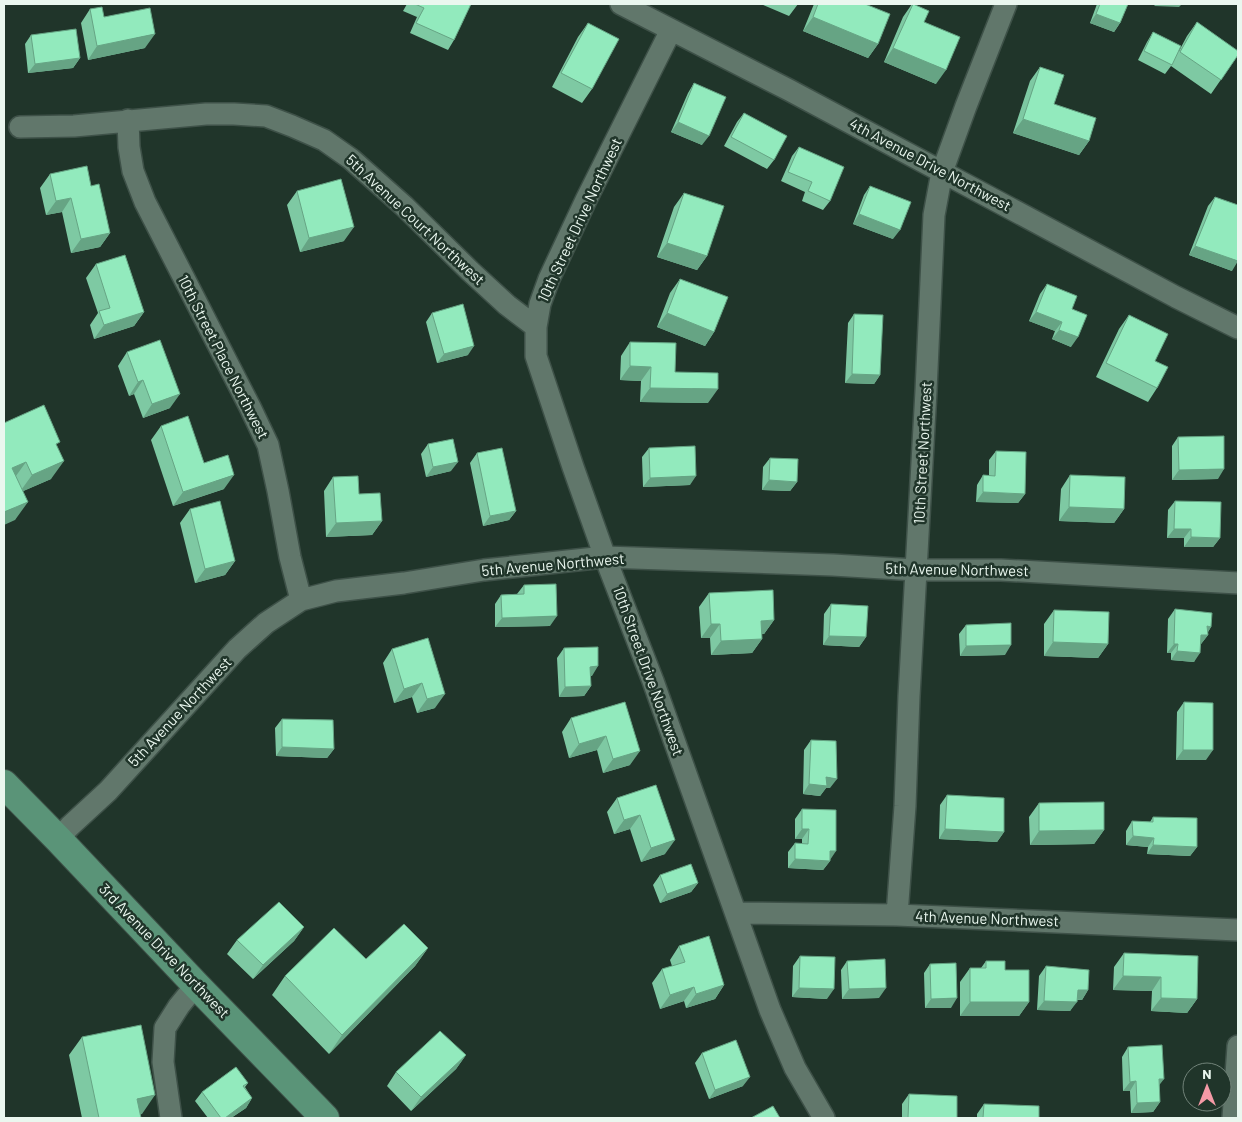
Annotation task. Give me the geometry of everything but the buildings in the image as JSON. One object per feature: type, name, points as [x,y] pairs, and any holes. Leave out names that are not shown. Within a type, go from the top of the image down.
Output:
[{"type":"main road","name":"3rd Avenue Drive Northwest","points":[[4,784],[325,1118]]},
{"type":"street","name":"4th Avenue Drive Northwest","points":[[621,4],[789,90],[1176,297],[1238,328]]},
{"type":"street","name":"10th Street Northwest","points":[[897,915],[905,806],[934,215],[942,172],[1006,4]]},
{"type":"street","name":"10th Street Drive Northwest","points":[[671,30],[586,200],[549,279],[540,304],[536,327],[536,356],[573,467],[653,680],[770,1010],[795,1068],[824,1118]]},
{"type":"street","name":"5th Avenue Court Northwest","points":[[20,128],[74,126],[206,114],[266,116],[292,126],[324,140],[351,158],[404,206],[470,271],[536,327]]},
{"type":"street","name":"10th Street Place Northwest","points":[[128,120],[129,147],[133,171],[145,202],[268,446],[290,558],[301,600]]},
{"type":"street","name":"5th Avenue Northwest","points":[[58,839],[108,791],[237,650],[266,623],[301,600],[336,592],[484,570],[605,556],[916,570],[1001,570],[1238,583]]},
{"type":"street","name":"4th Avenue Northwest","points":[[736,913],[897,915],[1238,930]]},
{"type":"street","points":[[171,1118],[163,1062],[165,1028],[179,1006],[196,985]]},
{"type":"street","points":[[1233,1118],[1238,1046]]}]
